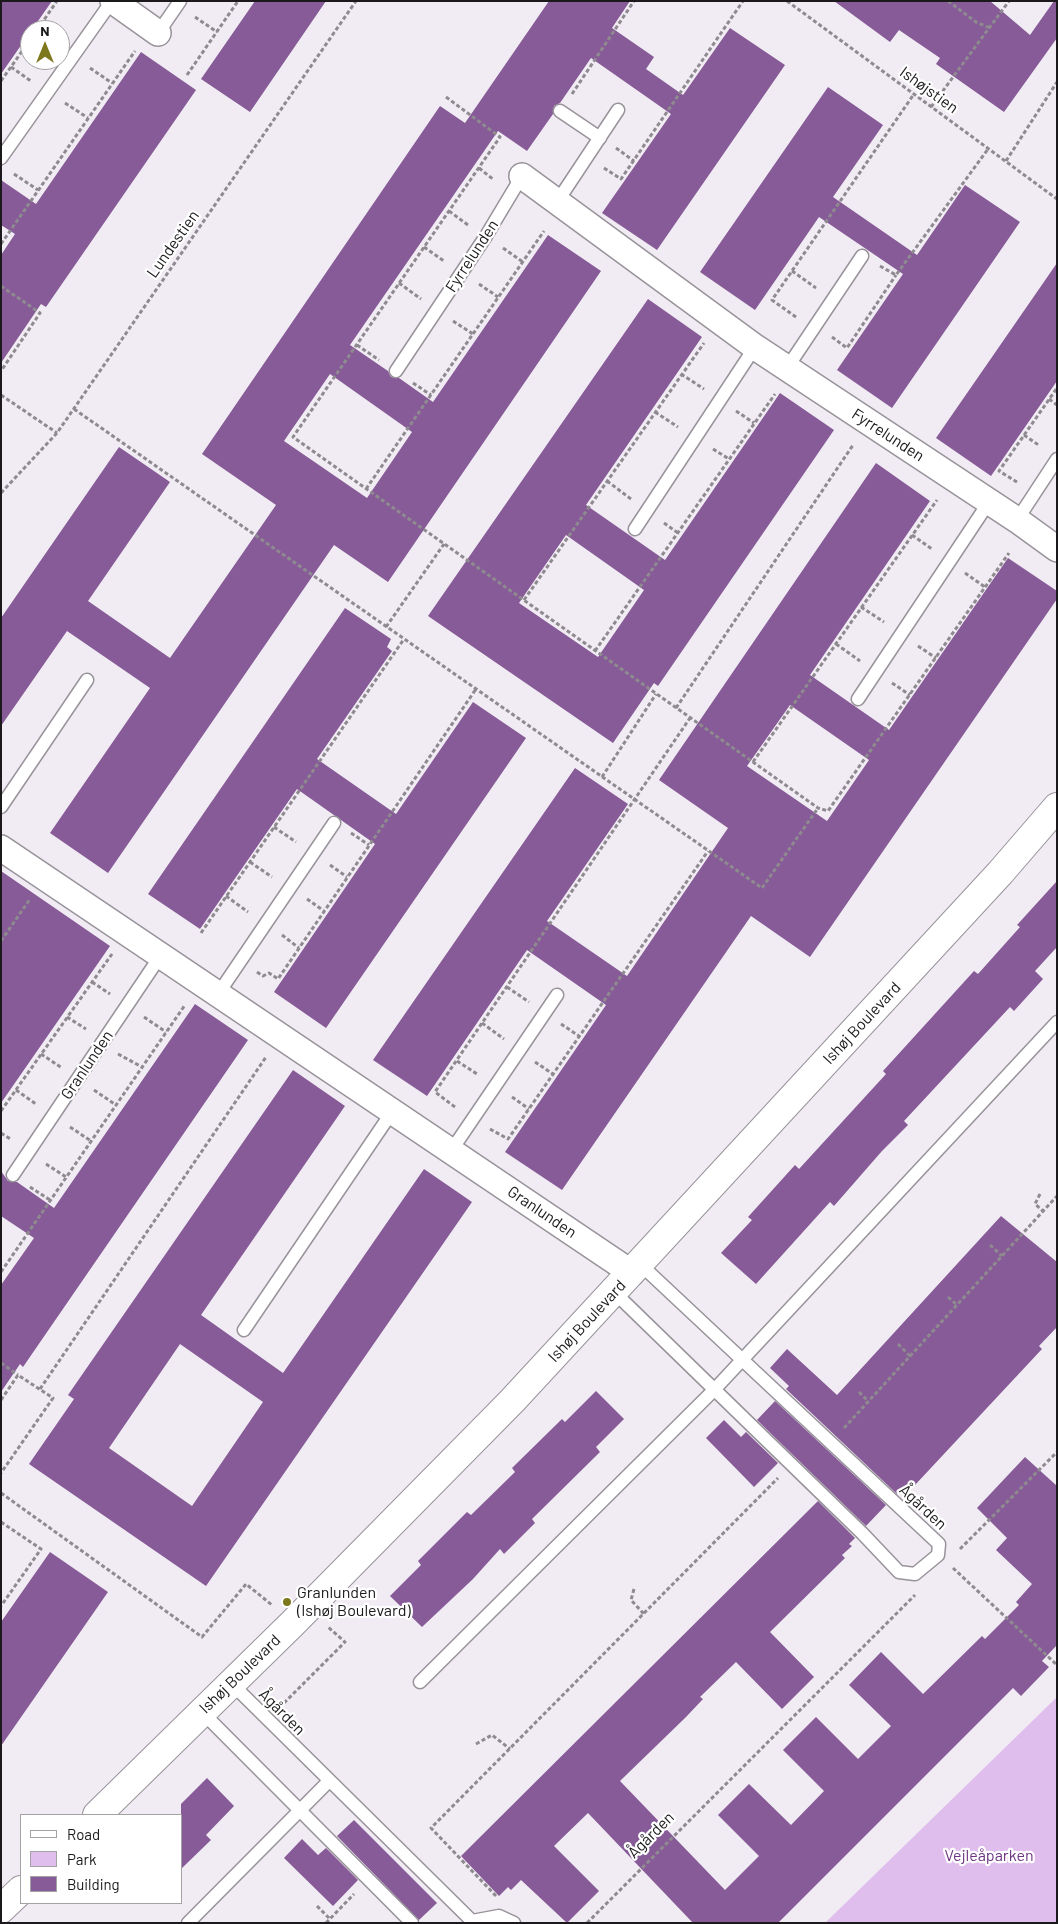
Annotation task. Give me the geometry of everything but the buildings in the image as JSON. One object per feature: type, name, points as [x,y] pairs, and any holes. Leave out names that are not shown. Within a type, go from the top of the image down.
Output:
[{"type":"street","points":[[113,1],[158,33]]},
{"type":"street","name":"Fyrrelunden","points":[[522,176],[755,347],[1017,520],[1057,549]]},
{"type":"street","name":"Ishøj Boulevard","points":[[98,1814],[512,1401],[1000,873],[1057,807]]},
{"type":"street","name":"Granlunden","points":[[1,848],[451,1151],[628,1276]]},
{"type":"street","points":[[1,1909],[20,1891]]},
{"type":"lane","points":[[1,158],[113,1]]},
{"type":"lane","points":[[158,33],[179,3]]},
{"type":"lane","points":[[557,202],[618,110]]},
{"type":"lane","points":[[560,111],[600,138]]},
{"type":"lane","name":"Fyrrelunden","points":[[396,371],[486,236],[522,176]]},
{"type":"lane","points":[[789,370],[814,328],[862,256]]},
{"type":"lane","points":[[635,529],[755,347]]},
{"type":"lane","points":[[1017,520],[1057,459]]},
{"type":"lane","points":[[858,699],[989,502]]},
{"type":"lane","points":[[1,807],[87,680]]},
{"type":"lane","points":[[218,994],[334,823]]},
{"type":"lane","name":"Granlunden","points":[[13,1175],[161,955]]},
{"type":"lane","points":[[451,1151],[557,994]]},
{"type":"lane","points":[[420,1682],[714,1390],[1057,1022]]},
{"type":"lane","points":[[244,1330],[392,1112]]},
{"type":"lane","name":"Ågården","points":[[628,1276],[742,1360],[832,1442],[939,1544],[938,1555],[915,1574],[899,1572],[714,1390],[628,1276]]},
{"type":"lane","name":"Ågården","points":[[231,1683],[472,1921],[499,1916]]},
{"type":"lane","points":[[202,1712],[412,1923]]},
{"type":"lane","points":[[188,1923],[329,1781]]},
{"type":"lane","points":[[499,1916],[514,1923]]},
{"type":"path","points":[[44,20],[57,1]]},
{"type":"path","points":[[187,75],[238,1]]},
{"type":"path","name":"Lundestien","points":[[1,493],[57,434],[356,1]]},
{"type":"path","points":[[560,111],[634,1]]},
{"type":"path","points":[[588,156],[621,179],[743,1]]},
{"type":"path","name":"Ishøjstien","points":[[787,1],[1057,198]]},
{"type":"path","points":[[948,1],[976,22],[990,28]]},
{"type":"path","points":[[932,107],[1009,1]]},
{"type":"path","points":[[179,3],[217,32]]},
{"type":"path","points":[[1,244],[134,51]]},
{"type":"path","points":[[1,81],[20,54]]},
{"type":"path","points":[[1006,162],[1057,82]]},
{"type":"path","points":[[914,94],[772,300],[846,348],[896,275],[988,149]]},
{"type":"path","points":[[446,97],[500,137],[292,437],[818,808],[828,811],[1009,553]]},
{"type":"path","points":[[9,170],[38,190]]},
{"type":"path","points":[[366,489],[544,231]]},
{"type":"path","points":[[862,256],[896,275]]},
{"type":"path","points":[[792,271],[833,300]]},
{"type":"path","points":[[1,286],[40,313],[1,371]]},
{"type":"path","points":[[524,600],[707,338]]},
{"type":"path","points":[[595,651],[789,370]]},
{"type":"path","points":[[1034,493],[999,471],[1057,388]]},
{"type":"path","points":[[1,395],[57,434]]},
{"type":"path","points":[[1049,399],[1057,405]]},
{"type":"path","points":[[74,410],[762,888],[818,808]]},
{"type":"path","points":[[676,708],[868,422]]},
{"type":"path","points":[[753,762],[937,500]]},
{"type":"path","points":[[386,627],[444,544]]},
{"type":"path","points":[[201,933],[404,639]]},
{"type":"path","points":[[240,960],[263,976],[269,973],[278,979],[476,689]]},
{"type":"path","points":[[602,777],[656,694]]},
{"type":"path","points":[[690,718],[435,1092],[472,1119],[508,1139],[708,851]]},
{"type":"path","points":[[1,941],[45,878]]},
{"type":"path","points":[[1,1111],[114,951]]},
{"type":"path","points":[[1,1272],[188,1001]]},
{"type":"path","points":[[40,1389],[281,1036]]},
{"type":"path","points":[[1040,1194],[1035,1204],[1043,1211]]},
{"type":"path","points":[[832,1442],[1057,1196]]},
{"type":"path","points":[[990,1245],[1002,1256]]},
{"type":"path","points":[[948,1297],[957,1305]]},
{"type":"path","points":[[898,1344],[910,1356]]},
{"type":"path","points":[[1,1363],[53,1398],[1,1473]]},
{"type":"path","points":[[1,1400],[18,1375]]},
{"type":"path","points":[[859,1392],[868,1401]]},
{"type":"path","points":[[954,1556],[1057,1452]]},
{"type":"path","points":[[499,1916],[495,1894],[431,1828],[791,1464]]},
{"type":"path","points":[[1,1493],[202,1637],[246,1584]]},
{"type":"path","points":[[1,1522],[41,1549],[1,1606]]},
{"type":"path","points":[[947,1563],[1057,1665]]},
{"type":"path","points":[[634,1589],[631,1600],[644,1614]]},
{"type":"path","name":"Ågården","points":[[587,1923],[917,1593]]},
{"type":"path","points":[[283,1702],[345,1642]]},
{"type":"path","points":[[476,1744],[492,1735],[510,1749]]},
{"type":"path","points":[[326,1923],[369,1880]]},
{"type":"path","points":[[317,1906],[330,1919]]},
{"type":"green space","name":"Vejleåparken","points":[[1057,1697],[1057,1923],[825,1923]]},
{"type":"place","name":"Granlunden (Ishøj Boulevard)","points":[[287,1602]]}]
